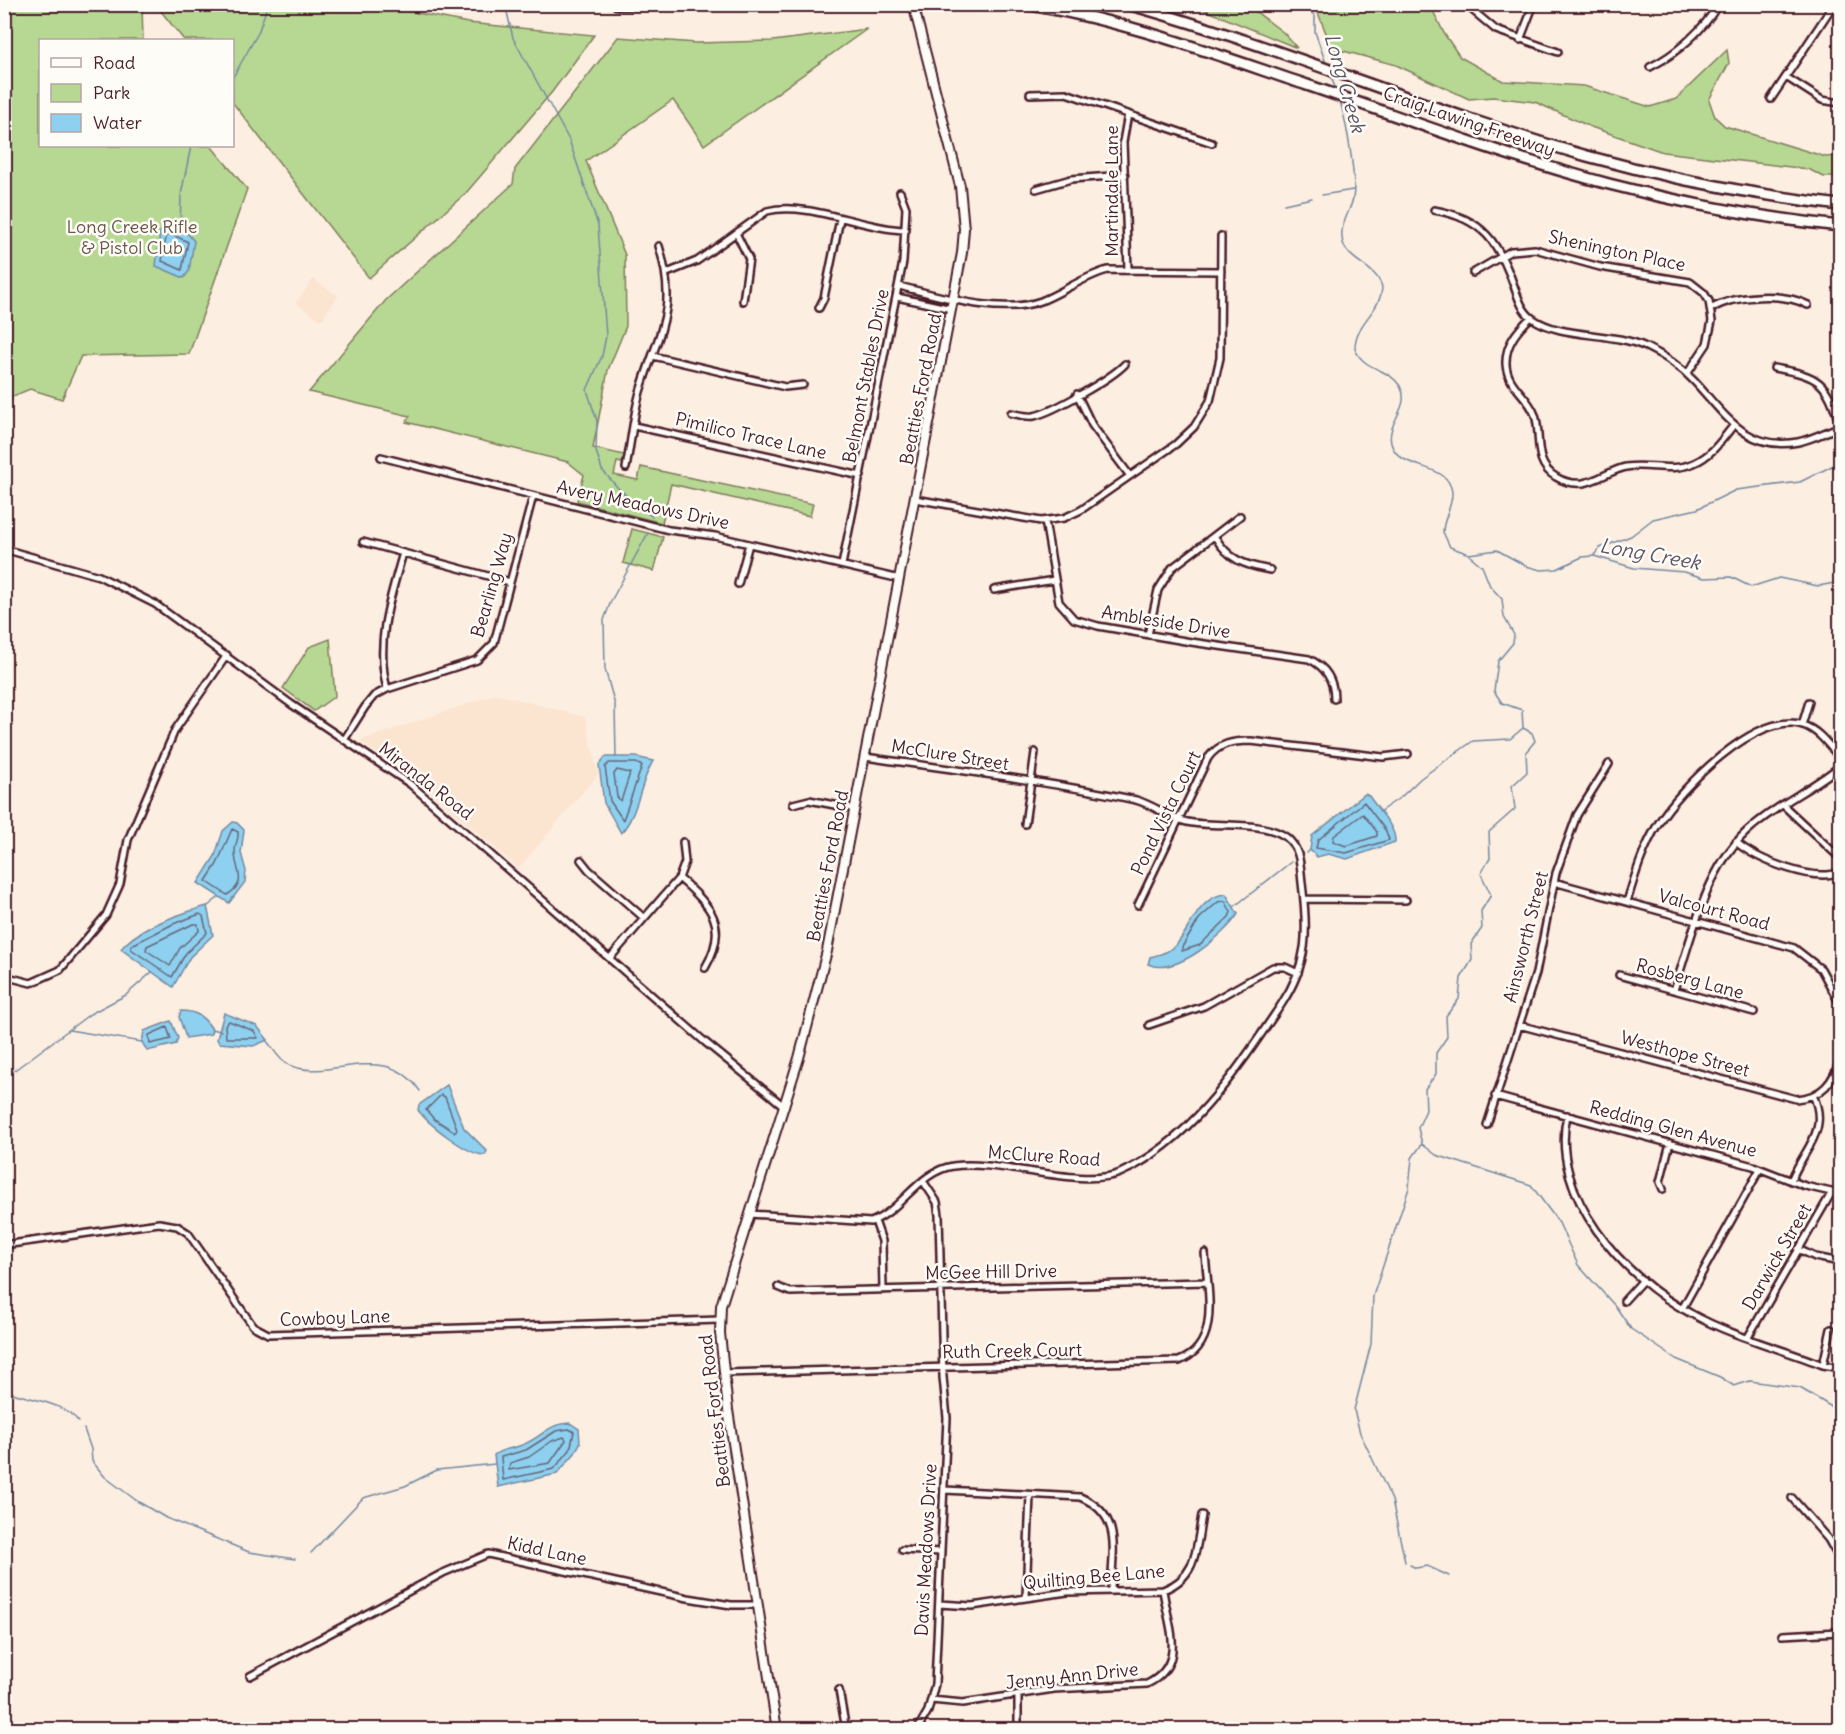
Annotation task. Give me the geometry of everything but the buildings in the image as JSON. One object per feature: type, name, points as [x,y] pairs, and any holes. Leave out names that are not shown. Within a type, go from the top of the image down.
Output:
[{"type":"highway","points":[[617,4],[681,4]]},
{"type":"highway","name":"Craig Lawing Freeway","points":[[1024,4],[1086,16],[1150,33],[1539,163],[1647,194],[1759,215],[1840,226]]},
{"type":"highway","name":"Craig Lawing Freeway","points":[[1127,4],[1529,138],[1636,169],[1734,190],[1840,205]]},
{"type":"main road","name":"Beatties Ford Road","points":[[777,1730],[724,1373],[720,1320],[723,1295],[785,1107],[827,951],[962,253],[961,196],[954,156],[913,4]]},
{"type":"street","points":[[1465,4],[1496,30],[1558,52]]},
{"type":"street","points":[[1520,40],[1534,4]]},
{"type":"street","points":[[1650,67],[1672,53],[1709,18],[1718,4]]},
{"type":"street","points":[[1771,99],[1837,5]]},
{"type":"street","points":[[1786,77],[1822,100],[1840,103]]},
{"type":"street","points":[[1030,94],[1066,93],[1212,143]]},
{"type":"street","name":"Martindale Lane","points":[[1128,114],[1123,133],[1128,269]]},
{"type":"street","points":[[1036,189],[1071,179],[1125,175]]},
{"type":"street","name":"Belmont Stables Drive","points":[[842,565],[899,286],[906,230],[906,208],[900,192]]},
{"type":"street","points":[[667,273],[697,261],[767,211],[775,209],[790,208],[906,230]]},
{"type":"street","points":[[1434,210],[1460,216],[1477,225],[1502,254],[1518,298],[1531,317],[1553,328],[1611,336],[1638,344],[1662,356],[1687,374],[1733,426],[1753,437],[1781,443],[1807,439],[1840,426],[1831,396],[1819,381],[1808,375],[1774,368]]},
{"type":"street","points":[[819,308],[824,298],[840,219]]},
{"type":"street","points":[[736,233],[749,259],[743,301]]},
{"type":"street","points":[[915,499],[1045,521],[1074,514],[1188,434],[1210,401],[1216,385],[1220,358],[1221,236]]},
{"type":"street","points":[[626,468],[639,397],[668,306],[667,273],[659,246]]},
{"type":"street","name":"Shenington Place","points":[[1473,273],[1502,254],[1521,249],[1535,249],[1609,268],[1681,279],[1698,287],[1712,308]]},
{"type":"street","points":[[897,297],[953,305],[1013,306],[1028,304],[1094,274],[1128,269],[1221,271]]},
{"type":"street","points":[[899,286],[953,305]]},
{"type":"street","points":[[1687,374],[1707,344],[1712,308],[1728,302],[1761,298],[1794,300],[1808,306]]},
{"type":"street","points":[[1531,317],[1509,345],[1507,370],[1511,382],[1532,407],[1537,422],[1540,457],[1548,470],[1557,477],[1570,483],[1582,483],[1626,467],[1664,469],[1689,465],[1706,456],[1733,426]]},
{"type":"street","points":[[653,356],[785,387],[803,385]]},
{"type":"street","points":[[1011,413],[1026,417],[1043,413],[1125,364]]},
{"type":"street","points":[[1077,394],[1092,425],[1130,476]]},
{"type":"street","name":"Pimilico Trace Lane","points":[[634,426],[861,476]]},
{"type":"street","name":"Avery Meadows Drive","points":[[381,457],[669,530],[715,536],[900,579]]},
{"type":"street","name":"Bearling Way","points":[[344,740],[370,702],[387,689],[477,660],[487,653],[494,643],[533,496]]},
{"type":"street","points":[[1148,635],[1156,597],[1164,578],[1179,560],[1215,537],[1240,516]]},
{"type":"street","name":"Ambleside Drive","points":[[1045,521],[1054,580],[1061,606],[1074,619],[1148,635],[1309,659],[1321,666],[1328,675],[1334,688],[1334,699]]},
{"type":"street","points":[[1215,537],[1225,552],[1238,563],[1270,570]]},
{"type":"street","points":[[363,542],[510,582]]},
{"type":"street","points":[[738,584],[749,544]]},
{"type":"street","name":"Miranda Road","points":[[4,549],[68,565],[123,586],[155,604],[291,704],[425,795],[610,958],[785,1107]]},
{"type":"street","points":[[387,689],[382,640],[385,617],[403,553]]},
{"type":"street","points":[[994,590],[1054,580]]},
{"type":"street","points":[[4,976],[31,983],[60,970],[106,915],[120,884],[128,840],[175,730],[227,655]]},
{"type":"street","points":[[1802,725],[1809,702]]},
{"type":"street","points":[[1627,902],[1651,837],[1682,791],[1708,767],[1756,732],[1777,723],[1802,725],[1822,737],[1840,758]]},
{"type":"street","name":"Pond Vista Court","points":[[1138,905],[1208,758],[1228,742],[1251,741],[1383,757],[1408,754]]},
{"type":"street","points":[[1025,824],[1035,752]]},
{"type":"street","name":"McClure Street","points":[[865,757],[1031,783]]},
{"type":"street","name":"Ainsworth Street","points":[[1486,1125],[1538,964],[1554,882],[1576,815],[1609,764]]},
{"type":"street","points":[[1674,990],[1715,875],[1736,842],[1752,826],[1840,766]]},
{"type":"street","name":"McClure Road","points":[[875,1221],[923,1181],[942,1168],[955,1165],[1084,1176],[1109,1176],[1122,1172],[1173,1138],[1217,1092],[1263,1031],[1298,973],[1306,940],[1305,899],[1300,859],[1294,845],[1284,836],[1265,829],[1178,819],[1140,801],[1031,783]]},
{"type":"street","points":[[793,804],[809,800],[855,809]]},
{"type":"street","points":[[1783,805],[1840,858]]},
{"type":"street","points":[[610,958],[679,878],[685,862],[683,842]]},
{"type":"street","points":[[1736,842],[1758,857],[1813,875],[1826,876],[1840,872]]},
{"type":"street","points":[[581,860],[589,870],[644,918]]},
{"type":"street","points":[[679,878],[708,904],[716,921],[711,955],[705,968]]},
{"type":"street","name":"Valcourt Road","points":[[1554,882],[1784,944],[1804,954],[1827,977],[1840,1004]]},
{"type":"street","points":[[1305,899],[1406,900]]},
{"type":"street","points":[[1149,1025],[1204,1006],[1273,967],[1285,967],[1298,973]]},
{"type":"street","name":"Rosberg Lane","points":[[1618,975],[1754,1012]]},
{"type":"street","name":"Westhope Street","points":[[1519,1025],[1782,1096],[1796,1099],[1813,1095]]},
{"type":"street","points":[[1791,1181],[1818,1131],[1820,1114],[1813,1095],[1830,1084],[1838,1075],[1840,1058]]},
{"type":"street","name":"Redding Glen Avenue","points":[[1495,1096],[1670,1143],[1840,1194]]},
{"type":"street","points":[[1567,1115],[1563,1133],[1564,1154],[1573,1191],[1613,1250],[1643,1280],[1682,1309],[1711,1324],[1823,1365],[1840,1368]]},
{"type":"street","points":[[1663,1189],[1660,1182],[1670,1143]]},
{"type":"street","points":[[1682,1309],[1760,1169]]},
{"type":"street","name":"Davis Meadows Drive","points":[[917,1730],[928,1711],[931,1700],[939,1604],[947,1413],[943,1368],[938,1208],[923,1181]]},
{"type":"street","name":"Darwick Street","points":[[1748,1337],[1832,1192]]},
{"type":"street","points":[[750,1214],[838,1222],[875,1221],[882,1241],[883,1290]]},
{"type":"street","name":"Cowboy Lane","points":[[4,1245],[159,1223],[177,1226],[188,1233],[254,1326],[268,1334],[720,1320]]},
{"type":"street","points":[[1798,1249],[1815,1257],[1840,1262]]},
{"type":"street","name":"Ruth Creek Court","points":[[724,1373],[1179,1361],[1196,1350],[1205,1338],[1208,1319],[1205,1253]]},
{"type":"street","points":[[1624,1301],[1643,1280]]},
{"type":"street","name":"McGee Hill Drive","points":[[778,1287],[790,1292],[1206,1282]]},
{"type":"street","points":[[1823,1365],[1831,1329]]},
{"type":"street","points":[[945,1490],[1080,1497],[1093,1502],[1104,1512],[1111,1524],[1113,1537],[1111,1592]]},
{"type":"street","points":[[1026,1597],[1030,1495]]},
{"type":"street","points":[[1792,1498],[1828,1539],[1840,1560]]},
{"type":"street","name":"Quilting Bee Lane","points":[[939,1604],[972,1606],[1026,1597],[1163,1590],[1175,1586],[1191,1568],[1202,1515]]},
{"type":"street","points":[[902,1550],[941,1552]]},
{"type":"street","name":"Kidd Lane","points":[[250,1676],[443,1573],[488,1554],[680,1596],[731,1605],[757,1605]]},
{"type":"street","name":"Jenny Ann Drive","points":[[931,1700],[963,1703],[1054,1689],[1138,1687],[1158,1678],[1172,1660],[1173,1649],[1163,1590]]},
{"type":"street","points":[[1782,1635],[1840,1632]]},
{"type":"street","points":[[839,1690],[846,1730]]},
{"type":"street","points":[[1018,1695],[1018,1730]]},
{"type":"shaded area","points":[[313,279],[338,296],[321,320],[296,303]]},
{"type":"shaded area","points":[[496,694],[585,717],[598,774],[519,868],[427,788],[360,741]]},
{"type":"green space","name":"Long Creek Rifle & Pistol Club","points":[[5,5],[142,5],[143,39],[39,39],[39,147],[212,147],[247,189],[189,354],[81,356],[62,399],[30,389],[13,396],[5,411]]},
{"type":"green space","points":[[156,5],[377,5],[468,23],[594,35],[552,92],[466,193],[369,278],[234,104],[234,39],[183,39]]},
{"type":"green space","points":[[1193,5],[1247,5],[1284,33],[1297,48]]},
{"type":"green space","points":[[1315,5],[1430,5],[1445,35],[1460,57],[1503,81],[1584,86],[1650,107],[1676,99],[1727,50],[1729,63],[1709,100],[1715,117],[1725,126],[1826,157],[1840,156],[1840,177],[1824,177],[1808,169],[1663,152],[1591,127],[1535,102],[1493,97],[1469,99],[1396,65],[1331,46]]},
{"type":"green space","points":[[867,29],[704,145],[673,100],[586,161],[625,255],[626,326],[608,370],[593,448],[624,455],[622,463],[617,462],[614,475],[638,480],[641,467],[813,504],[810,516],[671,484],[662,523],[577,501],[584,475],[568,462],[406,422],[410,416],[309,392],[386,300],[513,184],[515,169],[618,37],[696,43],[773,41]]},
{"type":"green space","points":[[632,529],[663,537],[654,571],[623,563]]},
{"type":"green space","points":[[330,639],[335,696],[314,711],[283,688],[309,647]]},
{"type":"water","points":[[167,225],[187,233],[194,241],[189,271],[184,278],[156,266],[160,232]]},
{"type":"water","points":[[605,757],[636,757],[653,761],[632,817],[621,833],[604,803],[599,765]]},
{"type":"water","points":[[1365,794],[1369,796],[1389,824],[1395,842],[1347,859],[1328,854],[1317,857],[1310,850],[1312,836]]},
{"type":"water","points":[[233,822],[244,830],[241,853],[246,871],[245,882],[229,903],[198,883],[215,856],[223,831]]},
{"type":"water","points":[[1226,894],[1238,914],[1232,923],[1211,942],[1198,952],[1172,965],[1148,964],[1150,957],[1168,951],[1176,945],[1196,914],[1209,900]]},
{"type":"water","points":[[207,906],[213,935],[190,957],[173,987],[121,949],[128,941],[149,928]]},
{"type":"water","points":[[181,1011],[191,1012],[203,1018],[212,1029],[211,1034],[186,1038],[179,1017]]},
{"type":"water","points":[[224,1013],[257,1026],[268,1040],[253,1046],[219,1043],[217,1039]]},
{"type":"water","points":[[171,1021],[178,1038],[176,1044],[147,1051],[142,1042],[144,1031]]},
{"type":"water","points":[[447,1085],[464,1128],[487,1151],[485,1155],[459,1145],[430,1123],[418,1110],[419,1105]]},
{"type":"water","points":[[570,1423],[579,1429],[580,1443],[575,1453],[557,1474],[498,1487],[494,1455],[529,1442],[555,1426]]},
{"type":"waterway","points":[[234,75],[258,33],[268,4]]},
{"type":"waterway","name":"Long Creek","points":[[1301,4],[1315,16],[1315,32],[1327,66]]},
{"type":"waterway","points":[[506,8],[513,38],[569,140],[598,225],[606,336],[602,356],[587,390],[597,421],[596,451],[602,470],[619,489],[652,517]]},
{"type":"waterway","name":"Long Creek","points":[[1331,76],[1336,91]]},
{"type":"waterway","name":"Long Creek","points":[[1340,101],[1354,178],[1352,204],[1342,231],[1343,243],[1351,255],[1374,274],[1382,287],[1377,304],[1359,332],[1355,349],[1364,362],[1390,376],[1400,386],[1403,401],[1390,435],[1396,452],[1403,459],[1433,470],[1449,482],[1452,497],[1443,532],[1450,547],[1469,554],[1497,550],[1526,566],[1541,570],[1557,569],[1582,557],[1594,556],[1634,568],[1684,572],[1704,578],[1731,577],[1751,587],[1779,578],[1818,586],[1840,582]]},
{"type":"waterway","points":[[180,231],[181,195],[191,147]]},
{"type":"waterway","points":[[1322,195],[1353,190]]},
{"type":"waterway","points":[[1284,204],[1312,198]]},
{"type":"waterway","points":[[1594,555],[1600,548],[1631,536],[1653,519],[1697,509],[1736,490],[1800,482],[1840,462]]},
{"type":"waterway","points":[[616,757],[615,705],[605,669],[604,620],[611,601],[648,533]]},
{"type":"waterway","points":[[1379,812],[1401,797],[1421,778],[1473,741],[1510,739],[1523,728],[1522,710],[1502,703],[1494,691],[1498,661],[1513,643],[1514,635],[1504,617],[1502,599],[1490,586],[1482,566],[1469,555]]},
{"type":"waterway","points":[[1523,728],[1532,733],[1535,741],[1526,752],[1527,772],[1512,786],[1515,809],[1489,832],[1490,858],[1481,874],[1491,895],[1481,911],[1482,928],[1471,944],[1472,960],[1461,978],[1459,999],[1446,1016],[1447,1037],[1436,1053],[1436,1074],[1425,1089],[1426,1110],[1418,1128],[1422,1144],[1436,1155],[1531,1185],[1559,1223],[1578,1265],[1616,1307],[1631,1329],[1676,1359],[1720,1377],[1734,1386],[1750,1381],[1800,1388],[1840,1412]]},
{"type":"waterway","points":[[1307,853],[1310,850]]},
{"type":"waterway","points":[[1235,906],[1291,862]]},
{"type":"waterway","points":[[208,906],[218,898]]},
{"type":"waterway","points":[[4,1078],[90,1014],[126,995],[152,972]]},
{"type":"waterway","points":[[211,1029],[221,1031]]},
{"type":"waterway","points":[[69,1030],[142,1042]]},
{"type":"waterway","points":[[266,1040],[287,1064],[303,1069],[320,1070],[373,1065],[390,1067],[406,1075],[420,1091]]},
{"type":"waterway","points":[[1405,1562],[1392,1500],[1360,1433],[1354,1410],[1371,1344],[1373,1296],[1409,1188],[1412,1158],[1422,1144]]},
{"type":"waterway","points":[[4,1390],[54,1405],[72,1415],[79,1422]]},
{"type":"waterway","points":[[84,1429],[91,1449],[92,1461],[105,1477],[137,1501],[166,1518],[249,1552],[295,1559]]},
{"type":"waterway","points":[[311,1553],[363,1498],[405,1486],[437,1470],[495,1464]]},
{"type":"waterway","points":[[1410,1565],[1416,1568],[1427,1566],[1449,1576]]}]
